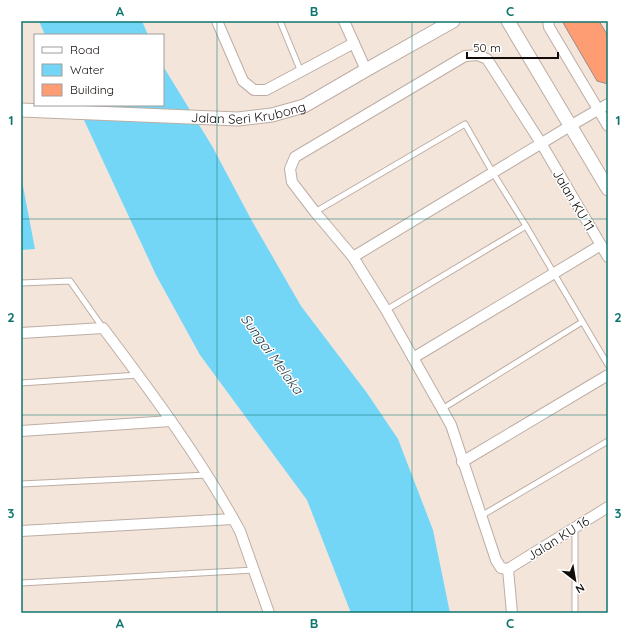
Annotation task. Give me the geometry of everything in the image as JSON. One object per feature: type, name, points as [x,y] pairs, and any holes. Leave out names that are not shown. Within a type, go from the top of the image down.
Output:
[{"type":"street","points":[[217,21],[243,81],[254,90],[266,90],[354,43]]},
{"type":"street","points":[[344,21],[366,70]]},
{"type":"street","name":"Jalan Seri Krubong","points":[[21,110],[218,119],[238,119],[272,115],[304,106],[453,21]]},
{"type":"street","points":[[508,21],[608,189]]},
{"type":"street","points":[[548,21],[549,27],[608,126]]},
{"type":"street","name":"Jalan KU 11","points":[[508,569],[501,568],[496,560],[462,462],[451,425],[386,310],[353,257],[292,182],[290,169],[295,157],[466,56],[478,55],[487,59],[541,144],[608,257]]},
{"type":"street","points":[[353,257],[608,104]]},
{"type":"street","points":[[413,358],[601,245]]},
{"type":"street","points":[[21,333],[103,328],[171,421],[234,519],[240,531],[269,613]]},
{"type":"street","points":[[462,462],[608,375]]},
{"type":"street","points":[[21,431],[171,421]]},
{"type":"street","name":"Jalan KU 16","points":[[508,569],[608,507]]},
{"type":"street","points":[[21,531],[234,519]]},
{"type":"street","points":[[508,569],[512,613]]},
{"type":"lane","points":[[280,21],[301,72]]},
{"type":"lane","points":[[315,212],[465,124],[608,365]]},
{"type":"lane","points":[[386,310],[526,226]]},
{"type":"lane","points":[[21,283],[70,280],[103,328]]},
{"type":"lane","points":[[442,409],[582,322]]},
{"type":"lane","points":[[21,383],[138,375]]},
{"type":"lane","points":[[481,516],[608,441]]},
{"type":"lane","points":[[21,484],[207,475]]},
{"type":"lane","points":[[575,527],[575,613]]},
{"type":"lane","points":[[21,583],[254,570]]},
{"type":"water","points":[[39,21],[142,21],[148,34],[45,34]]},
{"type":"water","name":"Sungai Melaka","points":[[164,68],[212,146],[252,221],[301,306],[367,393],[398,439],[433,530],[450,613],[351,613],[307,500],[200,355],[156,275],[77,106],[164,106]]},
{"type":"water","points":[[21,176],[35,249],[21,250]]},
{"type":"building","points":[[562,21],[599,21],[608,36],[608,84],[597,81]]}]
